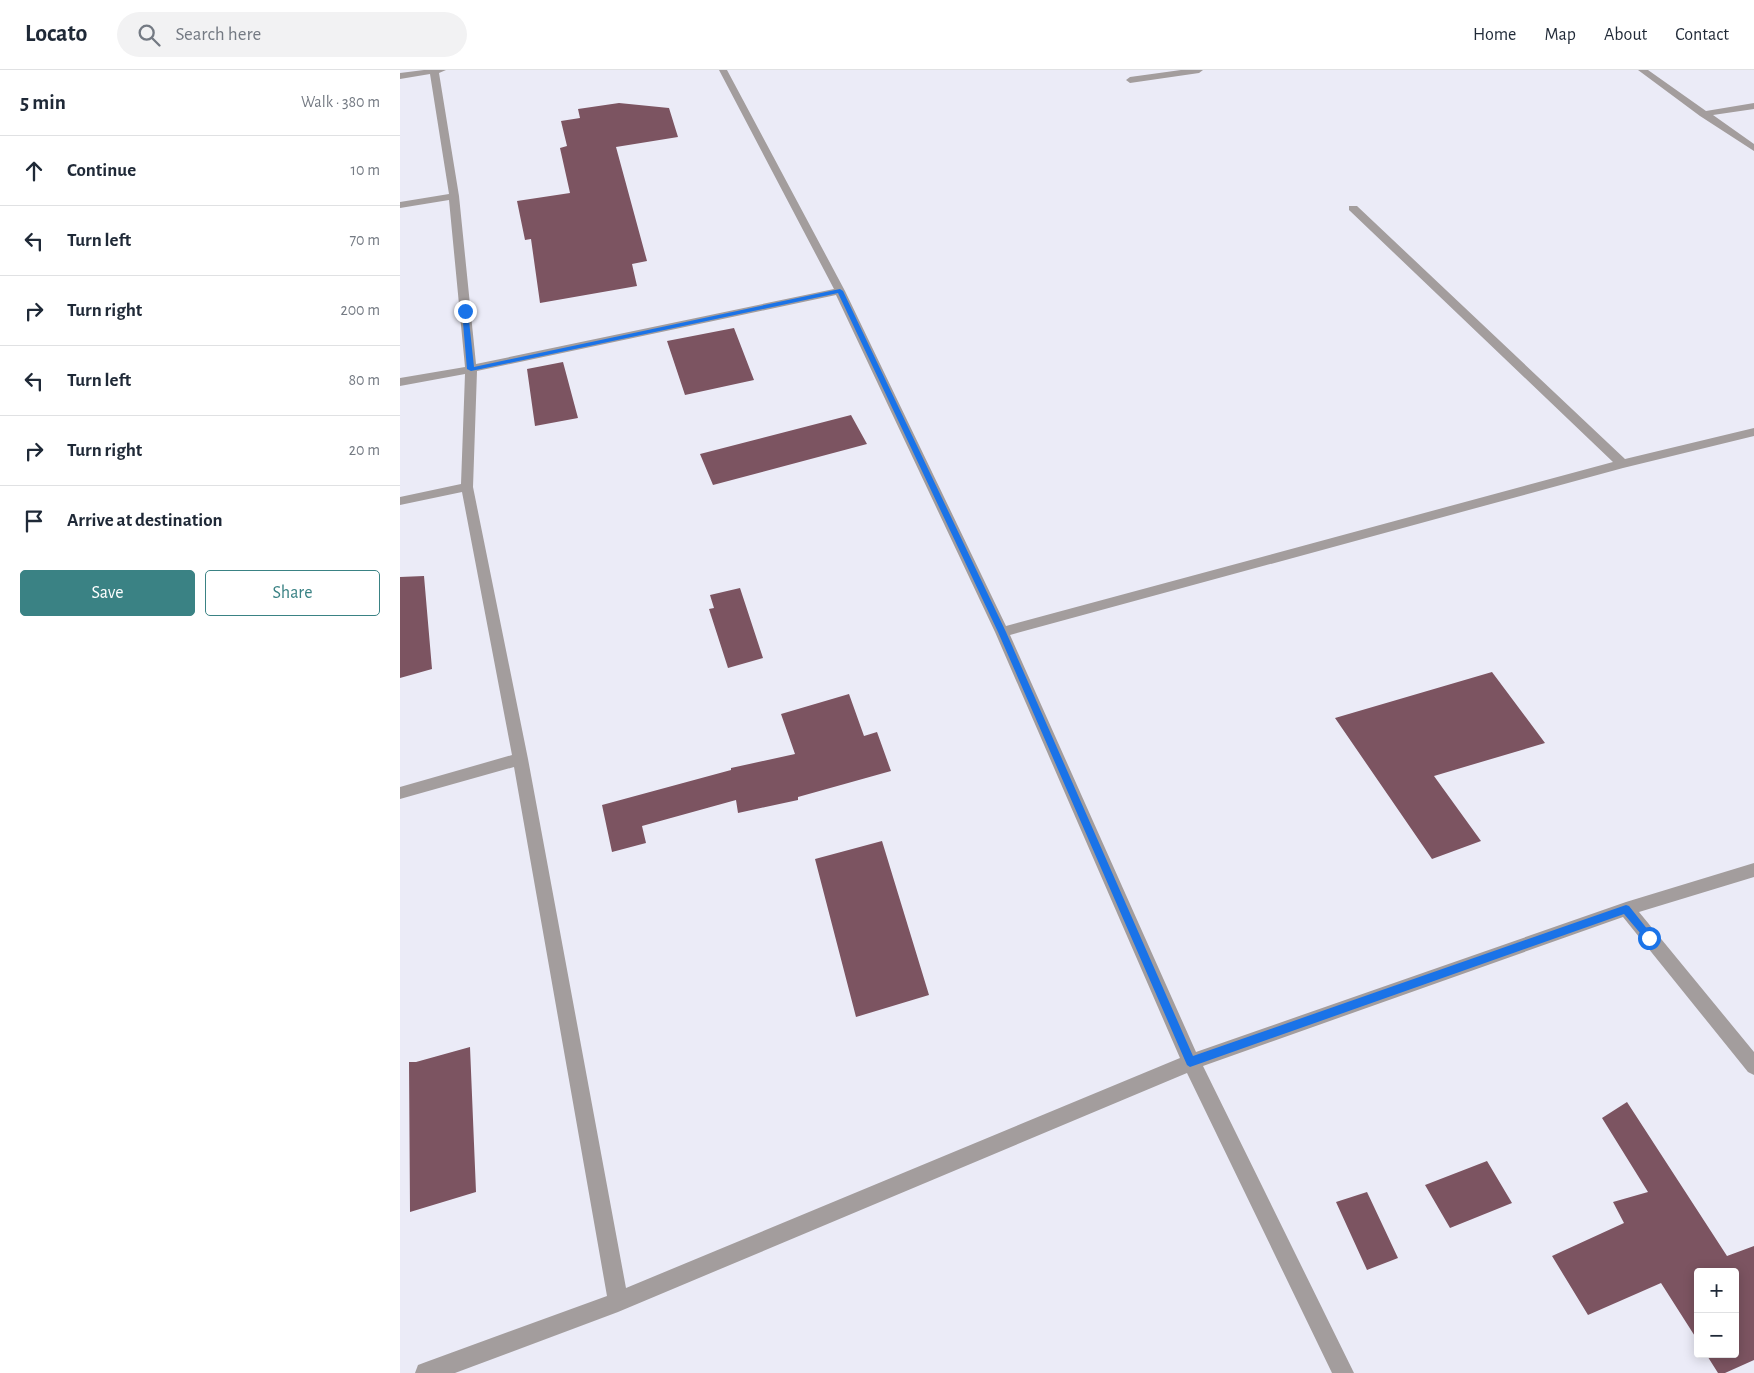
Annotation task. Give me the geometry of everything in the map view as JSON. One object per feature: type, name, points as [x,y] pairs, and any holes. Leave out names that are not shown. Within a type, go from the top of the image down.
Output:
[{"type":"street","points":[[723,70],[840,291],[1002,632],[1190,1062],[1344,1373]]},
{"type":"street","points":[[1130,80],[1198,70]]},
{"type":"street","points":[[1642,70],[1754,148]]},
{"type":"street","points":[[400,76],[438,71],[454,196],[471,369],[467,487],[520,759],[618,1302]]},
{"type":"street","points":[[1703,114],[1754,106]]},
{"type":"street","points":[[400,205],[454,196]]},
{"type":"street","points":[[1353,208],[1622,464]]},
{"type":"street","points":[[400,382],[471,369],[840,291]]},
{"type":"street","points":[[1002,632],[1622,464],[1754,432]]},
{"type":"street","points":[[400,501],[467,487]]},
{"type":"street","points":[[400,793],[520,759]]},
{"type":"street","points":[[426,1373],[618,1302],[1190,1062],[1626,909],[1754,870]]},
{"type":"street","points":[[1626,909],[1754,1066]]},
{"type":"building","points":[[619,103],[669,108],[678,137],[616,147],[647,261],[632,264],[637,286],[540,303],[531,239],[525,240],[517,201],[570,193],[560,148],[567,146],[561,121],[580,118],[578,109]]},
{"type":"building","points":[[734,328],[754,380],[685,395],[667,341]]},
{"type":"building","points":[[563,362],[578,418],[535,426],[527,369]]},
{"type":"building","points":[[851,415],[867,444],[713,485],[700,454]]},
{"type":"building","points":[[424,576],[432,669],[400,678],[400,577]]},
{"type":"building","points":[[740,588],[763,658],[728,668],[709,609],[714,608],[710,595]]},
{"type":"building","points":[[1492,672],[1545,743],[1434,776],[1481,841],[1432,859],[1335,718]]},
{"type":"building","points":[[849,694],[864,736],[877,732],[891,771],[798,797],[798,800],[738,813],[736,800],[642,826],[646,843],[612,852],[602,805],[731,770],[731,768],[795,754],[781,714]]},
{"type":"building","points":[[882,841],[929,995],[856,1017],[815,859]]},
{"type":"building","points":[[470,1047],[476,1192],[410,1212],[409,1062],[416,1062]]},
{"type":"building","points":[[1627,1102],[1727,1256],[1754,1246],[1754,1360],[1725,1373],[1718,1373],[1709,1358],[1739,1358],[1739,1268],[1694,1268],[1694,1335],[1661,1283],[1588,1315],[1552,1256],[1624,1223],[1613,1202],[1648,1192],[1602,1118]]},
{"type":"building","points":[[1487,1161],[1512,1203],[1450,1228],[1425,1185]]},
{"type":"building","points":[[1367,1192],[1398,1258],[1367,1270],[1336,1202]]},
{"type":"route","points":[[465,311],[471,369],[840,291],[1002,632],[1190,1062],[1626,909],[1649,938]]}]
